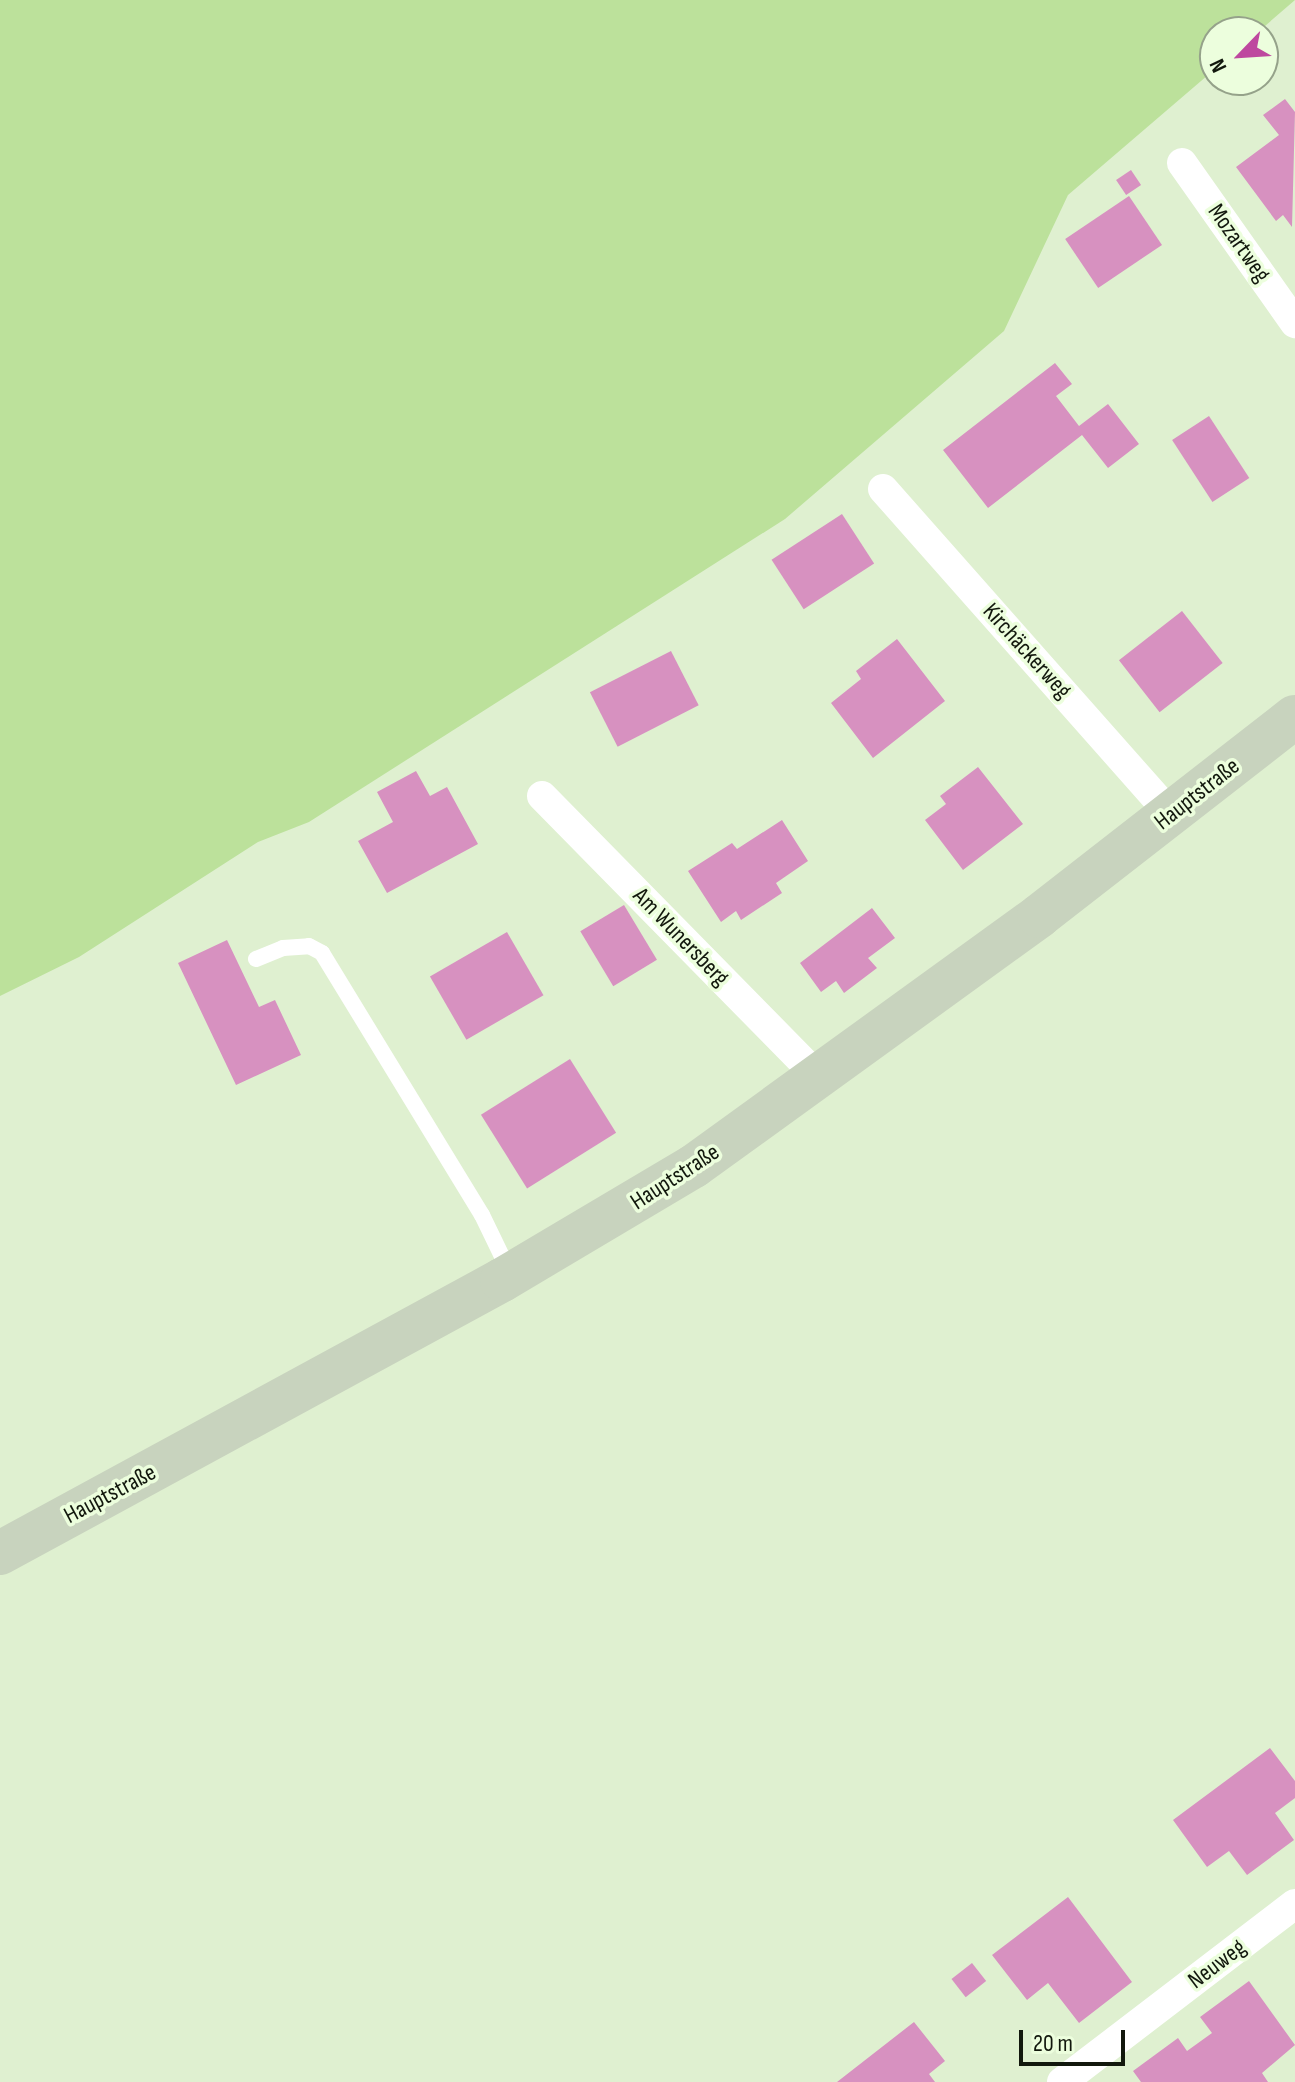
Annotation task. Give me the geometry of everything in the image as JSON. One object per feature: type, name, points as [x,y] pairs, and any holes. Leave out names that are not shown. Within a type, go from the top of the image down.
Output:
[{"type":"main road","name":"Hauptstraße","points":[[0,1553],[511,1275],[694,1166],[819,1078],[1295,717]]},
{"type":"street","name":"Mozartweg","points":[[1182,163],[1295,323]]},
{"type":"street","name":"Kirchäckerweg","points":[[883,489],[1171,814]]},
{"type":"street","name":"Am Wunersberg","points":[[542,796],[819,1078]]},
{"type":"street","name":"Neuweg","points":[[1062,2082],[1295,1904]]},
{"type":"lane","points":[[256,959],[283,948],[309,946],[322,953],[482,1215],[511,1275]]},
{"type":"green space","points":[[0,0],[1295,0],[1276,16],[1199,16],[1199,83],[1068,195],[1004,331],[785,519],[309,822],[258,842],[79,957],[0,996]]},
{"type":"building","points":[[1285,99],[1295,112],[1292,227],[1283,215],[1276,221],[1236,167],[1279,135],[1263,115]]},
{"type":"building","points":[[1131,170],[1141,185],[1126,195],[1116,180]]},
{"type":"building","points":[[1129,196],[1162,245],[1098,288],[1065,239]]},
{"type":"building","points":[[1055,363],[1072,384],[1056,396],[1079,426],[1108,404],[1139,444],[1108,468],[1082,435],[988,508],[943,450]]},
{"type":"building","points":[[1209,416],[1249,478],[1212,502],[1172,440]]},
{"type":"building","points":[[842,514],[874,563],[804,609],[772,560]]},
{"type":"building","points":[[1182,611],[1223,663],[1160,712],[1119,660]]},
{"type":"building","points":[[897,639],[945,701],[873,758],[831,703],[861,679],[856,671]]},
{"type":"building","points":[[671,651],[699,705],[618,747],[590,692]]},
{"type":"building","points":[[978,767],[1023,824],[963,870],[925,820],[946,804],[940,796]]},
{"type":"building","points":[[416,771],[430,796],[447,787],[478,844],[387,893],[358,841],[393,822],[377,792]]},
{"type":"building","points":[[782,820],[808,861],[776,883],[782,893],[741,920],[736,911],[721,922],[688,871],[732,843],[737,849]]},
{"type":"building","points":[[624,905],[657,960],[613,986],[580,931]]},
{"type":"building","points":[[872,908],[895,938],[868,958],[877,968],[844,993],[836,981],[821,992],[800,963]]},
{"type":"building","points":[[507,932],[544,995],[466,1040],[430,976]]},
{"type":"building","points":[[227,940],[259,1007],[275,1000],[301,1055],[236,1085],[178,963]]},
{"type":"building","points":[[570,1059],[616,1133],[527,1188],[481,1115]]},
{"type":"building","points":[[1270,1748],[1295,1781],[1295,1798],[1275,1813],[1294,1840],[1247,1875],[1229,1851],[1207,1867],[1173,1820]]},
{"type":"building","points":[[1068,1897],[1132,1982],[1079,2023],[1048,1983],[1027,2000],[992,1955]]},
{"type":"building","points":[[972,1963],[986,1981],[966,1997],[952,1979]]},
{"type":"building","points":[[1249,1981],[1295,2045],[1262,2073],[1268,2082],[1141,2082],[1133,2071],[1178,2038],[1187,2051],[1212,2033],[1200,2017]]},
{"type":"building","points":[[914,2022],[945,2061],[929,2074],[935,2082],[837,2082]]}]
